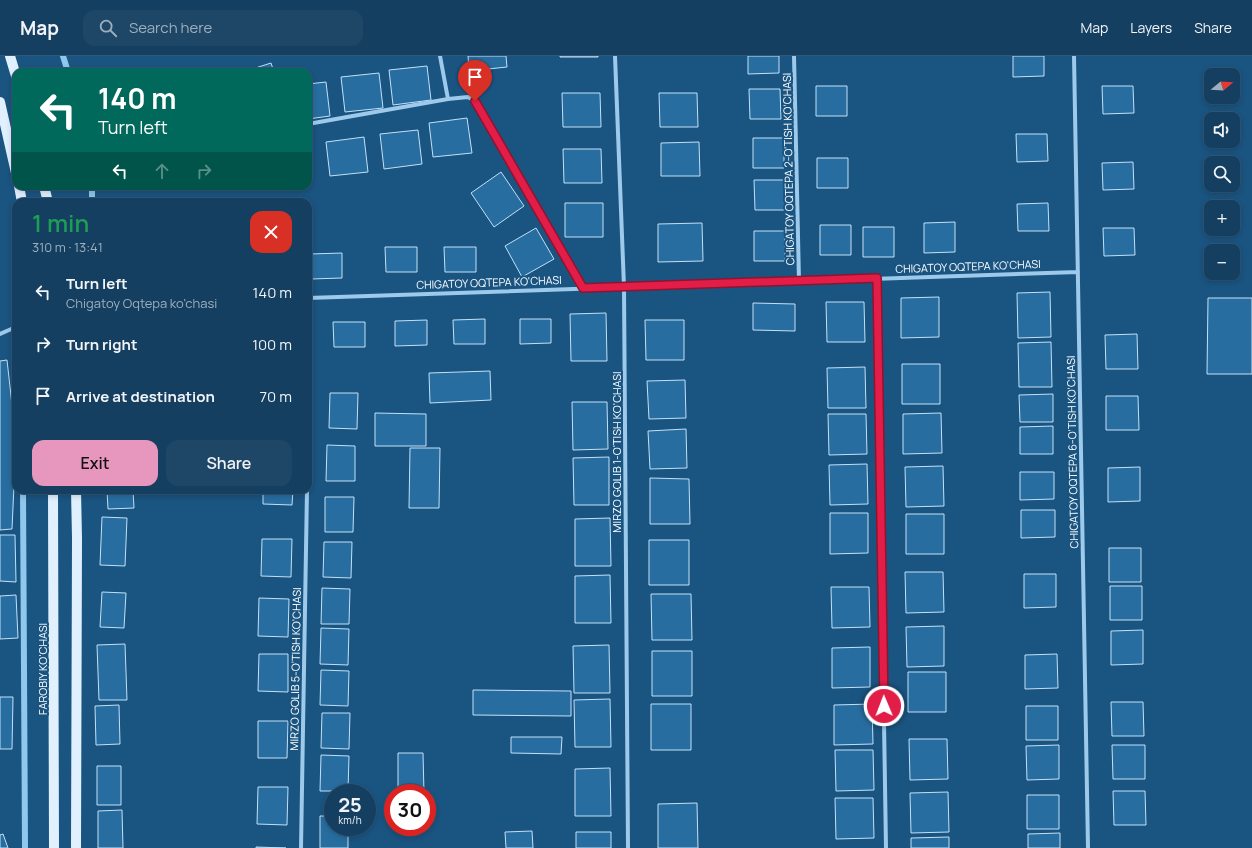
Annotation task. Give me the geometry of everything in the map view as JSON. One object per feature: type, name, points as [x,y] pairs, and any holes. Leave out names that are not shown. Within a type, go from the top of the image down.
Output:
[{"type":"main road","points":[[10,56],[14,68]]},
{"type":"main road","points":[[0,102],[12,155]]},
{"type":"main road","name":"FAROBIY KO'CHASI","points":[[53,494],[54,848]]},
{"type":"main road","points":[[76,494],[76,848]]},
{"type":"street","points":[[440,56],[448,100]]},
{"type":"street","name":"MIRZO GOLIB 1-O'TISH KO'CHASI","points":[[615,56],[624,287],[628,848]]},
{"type":"street","name":"CHIGATOY OQTEPA 2-O'TISH KO'CHASI","points":[[794,56],[799,281]]},
{"type":"street","name":"CHIGATOY OQTEPA 6-O'TISH KO'CHASI","points":[[1074,56],[1088,848]]},
{"type":"street","points":[[312,123],[468,97],[475,101],[583,288]]},
{"type":"street","name":"CHIGATOY OQTEPA KO'CHASI","points":[[312,298],[1078,272]]},
{"type":"street","points":[[877,278],[886,848]]},
{"type":"street","points":[[0,334],[12,329]]},
{"type":"street","name":"MIRZO GOLIB 5-O'TISH KO'CHASI","points":[[301,848],[307,494]]},
{"type":"building","points":[[468,56],[506,56],[507,67],[469,71]]},
{"type":"building","points":[[598,56],[598,57],[560,57]]},
{"type":"building","points":[[748,56],[779,56],[779,73],[748,74]]},
{"type":"building","points":[[1013,56],[1044,56],[1044,76],[1013,77]]},
{"type":"building","points":[[271,63],[273,68],[255,68]]},
{"type":"building","points":[[427,66],[431,100],[393,105],[389,70]]},
{"type":"building","points":[[379,73],[383,108],[345,112],[341,77]]},
{"type":"building","points":[[326,82],[330,116],[312,118],[312,84]]},
{"type":"building","points":[[816,86],[847,86],[847,116],[816,116]]},
{"type":"building","points":[[1102,86],[1133,86],[1134,113],[1103,114]]},
{"type":"building","points":[[749,89],[780,89],[781,119],[750,119]]},
{"type":"building","points":[[562,93],[600,93],[601,127],[563,127]]},
{"type":"building","points":[[659,93],[697,93],[698,127],[660,127]]},
{"type":"building","points":[[467,118],[472,153],[433,157],[429,123]]},
{"type":"building","points":[[418,130],[422,164],[384,169],[380,134]]},
{"type":"building","points":[[1016,134],[1047,134],[1048,161],[1017,162]]},
{"type":"building","points":[[364,137],[368,172],[330,176],[326,142]]},
{"type":"building","points":[[753,138],[784,138],[784,168],[753,168]]},
{"type":"building","points":[[699,142],[700,176],[661,176],[661,143]]},
{"type":"building","points":[[563,149],[601,149],[602,183],[564,183]]},
{"type":"building","points":[[817,158],[848,158],[848,188],[817,188]]},
{"type":"building","points":[[1133,162],[1134,189],[1103,190],[1102,163]]},
{"type":"building","points":[[501,172],[524,206],[494,227],[471,193]]},
{"type":"building","points":[[754,180],[785,180],[786,210],[755,210]]},
{"type":"building","points":[[565,203],[603,203],[603,237],[565,237]]},
{"type":"building","points":[[1048,203],[1049,231],[1018,231],[1017,204]]},
{"type":"building","points":[[955,222],[955,252],[924,253],[924,223]]},
{"type":"building","points":[[702,223],[703,261],[658,262],[658,224]]},
{"type":"building","points":[[820,225],[851,225],[851,255],[820,255]]},
{"type":"building","points":[[863,227],[894,227],[894,257],[863,257]]},
{"type":"building","points":[[536,228],[554,259],[522,277],[505,246]]},
{"type":"building","points":[[1103,228],[1134,228],[1135,255],[1104,256]]},
{"type":"building","points":[[754,231],[785,231],[785,261],[754,261]]},
{"type":"building","points":[[385,247],[417,247],[417,272],[386,272]]},
{"type":"building","points":[[444,247],[476,247],[476,272],[445,272]]},
{"type":"building","points":[[342,253],[342,278],[312,279],[312,254]]},
{"type":"building","points":[[1050,292],[1051,337],[1018,338],[1017,293]]},
{"type":"building","points":[[939,297],[939,337],[901,338],[901,298]]},
{"type":"building","points":[[1208,298],[1252,298],[1252,374],[1207,374]]},
{"type":"building","points":[[826,302],[864,302],[865,342],[827,342]]},
{"type":"building","points":[[753,303],[795,304],[795,331],[753,330]]},
{"type":"building","points":[[606,313],[607,361],[571,361],[570,314]]},
{"type":"building","points":[[485,319],[485,344],[454,344],[453,320]]},
{"type":"building","points":[[520,319],[551,319],[551,343],[520,344]]},
{"type":"building","points":[[427,320],[427,345],[395,346],[395,321]]},
{"type":"building","points":[[645,320],[684,320],[684,360],[646,360]]},
{"type":"building","points":[[333,322],[365,322],[365,347],[334,347]]},
{"type":"building","points":[[1137,334],[1138,369],[1106,369],[1105,335]]},
{"type":"building","points":[[1051,342],[1052,387],[1019,387],[1018,343]]},
{"type":"building","points":[[7,360],[12,405],[12,494],[14,494],[12,529],[0,530],[0,361]]},
{"type":"building","points":[[902,364],[940,364],[940,404],[902,404]]},
{"type":"building","points":[[865,367],[866,408],[828,408],[827,368]]},
{"type":"building","points":[[490,371],[491,400],[430,403],[429,373]]},
{"type":"building","points":[[685,380],[686,418],[649,419],[647,381]]},
{"type":"building","points":[[330,393],[358,393],[357,429],[329,428]]},
{"type":"building","points":[[1053,394],[1053,422],[1020,422],[1019,395]]},
{"type":"building","points":[[1106,396],[1138,396],[1139,430],[1106,430]]},
{"type":"building","points":[[572,402],[607,402],[608,449],[573,450]]},
{"type":"building","points":[[375,413],[426,414],[426,446],[375,446]]},
{"type":"building","points":[[941,413],[942,453],[903,454],[903,414]]},
{"type":"building","points":[[828,414],[866,414],[867,454],[829,455]]},
{"type":"building","points":[[1053,426],[1053,454],[1020,454],[1020,427]]},
{"type":"building","points":[[686,429],[687,468],[650,469],[648,431]]},
{"type":"building","points":[[327,445],[355,446],[355,481],[326,481]]},
{"type":"building","points":[[410,448],[440,448],[439,508],[409,508]]},
{"type":"building","points":[[609,457],[609,505],[574,505],[573,458]]},
{"type":"building","points":[[867,464],[868,504],[830,505],[829,465]]},
{"type":"building","points":[[943,466],[944,506],[906,507],[905,467]]},
{"type":"building","points":[[1140,467],[1140,501],[1108,502],[1108,468]]},
{"type":"building","points":[[1020,472],[1054,472],[1054,499],[1020,500]]},
{"type":"building","points":[[650,478],[689,479],[690,524],[650,524]]},
{"type":"building","points":[[107,494],[133,494],[134,508],[108,509]]},
{"type":"building","points":[[263,494],[293,494],[292,505],[263,504]]},
{"type":"building","points":[[325,497],[354,497],[353,532],[325,532]]},
{"type":"building","points":[[1021,510],[1055,510],[1055,537],[1021,538]]},
{"type":"building","points":[[830,513],[868,513],[868,553],[830,554]]},
{"type":"building","points":[[906,514],[944,514],[944,554],[906,554]]},
{"type":"building","points":[[102,517],[127,518],[125,566],[100,565]]},
{"type":"building","points":[[610,518],[611,566],[575,566],[575,519]]},
{"type":"building","points":[[0,535],[15,535],[16,582],[0,581]]},
{"type":"building","points":[[262,539],[292,539],[291,577],[261,576]]},
{"type":"building","points":[[649,540],[689,540],[689,585],[649,585]]},
{"type":"building","points":[[324,542],[352,542],[351,578],[323,577]]},
{"type":"building","points":[[1109,548],[1141,548],[1141,582],[1109,582]]},
{"type":"building","points":[[905,572],[943,572],[944,612],[906,613]]},
{"type":"building","points":[[1024,574],[1056,574],[1056,607],[1024,608]]},
{"type":"building","points":[[610,575],[611,623],[575,623],[575,576]]},
{"type":"building","points":[[1110,586],[1142,586],[1142,620],[1110,620]]},
{"type":"building","points":[[831,587],[869,587],[870,627],[832,628]]},
{"type":"building","points":[[322,588],[350,589],[349,624],[321,624]]},
{"type":"building","points":[[102,592],[126,593],[124,628],[100,627]]},
{"type":"building","points":[[651,594],[691,594],[692,640],[652,640]]},
{"type":"building","points":[[16,595],[18,638],[0,639],[0,596]]},
{"type":"building","points":[[259,598],[289,599],[288,637],[258,636]]},
{"type":"building","points":[[944,626],[944,666],[907,667],[906,627]]},
{"type":"building","points":[[321,628],[349,629],[348,665],[320,664]]},
{"type":"building","points":[[1143,630],[1143,664],[1111,665],[1111,631]]},
{"type":"building","points":[[125,644],[127,700],[99,700],[97,645]]},
{"type":"building","points":[[609,645],[610,693],[574,693],[573,646]]},
{"type":"building","points":[[870,647],[870,687],[832,688],[832,648]]},
{"type":"building","points":[[652,651],[692,651],[692,696],[652,696]]},
{"type":"building","points":[[259,654],[288,654],[288,692],[258,691]]},
{"type":"building","points":[[1057,654],[1058,688],[1025,689],[1025,655]]},
{"type":"building","points":[[321,670],[349,671],[348,706],[320,705]]},
{"type":"building","points":[[908,672],[946,672],[946,712],[908,712]]},
{"type":"building","points":[[473,690],[571,691],[571,716],[473,715]]},
{"type":"building","points":[[0,697],[13,697],[12,749],[0,749]]},
{"type":"building","points":[[610,699],[611,747],[575,747],[574,700]]},
{"type":"building","points":[[1111,702],[1143,702],[1144,736],[1112,736]]},
{"type":"building","points":[[651,704],[691,704],[691,750],[651,750]]},
{"type":"building","points":[[872,704],[873,744],[834,745],[834,705]]},
{"type":"building","points":[[119,705],[120,744],[96,745],[95,706]]},
{"type":"building","points":[[1026,706],[1058,706],[1058,740],[1026,740]]},
{"type":"building","points":[[322,713],[350,713],[349,749],[321,748]]},
{"type":"building","points":[[258,721],[288,721],[287,758],[258,758]]},
{"type":"building","points":[[511,737],[562,737],[561,754],[511,753]]},
{"type":"building","points":[[909,739],[947,739],[948,779],[910,780]]},
{"type":"building","points":[[1059,745],[1059,779],[1027,780],[1026,746]]},
{"type":"building","points":[[1112,745],[1145,745],[1145,779],[1113,779]]},
{"type":"building","points":[[835,750],[873,750],[874,790],[836,791]]},
{"type":"building","points":[[398,753],[423,753],[424,784],[398,784]]},
{"type":"building","points":[[321,755],[349,756],[348,784],[324,784],[324,791],[320,791]]},
{"type":"building","points":[[97,766],[121,766],[121,805],[97,805]]},
{"type":"building","points":[[610,768],[611,816],[575,816],[575,769]]},
{"type":"building","points":[[258,787],[288,787],[287,825],[257,824]]},
{"type":"building","points":[[1113,791],[1145,791],[1146,825],[1114,825]]},
{"type":"building","points":[[948,792],[949,832],[911,833],[910,793]]},
{"type":"building","points":[[1027,795],[1059,795],[1059,829],[1027,829]]},
{"type":"building","points":[[835,798],[873,798],[874,838],[836,839]]},
{"type":"building","points":[[697,803],[698,848],[658,848],[658,804]]},
{"type":"building","points":[[122,810],[123,848],[98,848],[98,811]]},
{"type":"building","points":[[320,816],[324,816],[324,836],[348,836],[348,848],[320,848]]},
{"type":"building","points":[[532,831],[533,848],[506,848],[505,832]]},
{"type":"building","points":[[576,832],[611,832],[611,848],[576,848]]},
{"type":"building","points":[[1060,833],[1060,848],[1028,848],[1028,834]]},
{"type":"building","points":[[3,834],[8,848],[0,848],[0,835]]},
{"type":"building","points":[[949,837],[949,848],[911,848],[911,838]]},
{"type":"building","points":[[256,847],[286,848],[256,848]]},
{"type":"waterway","points":[[63,56],[67,68]]},
{"type":"waterway","points":[[92,190],[92,198]]},
{"type":"waterway","points":[[23,494],[25,848]]},
{"type":"route","points":[[475,101],[583,288],[877,278],[884,706]]}]
